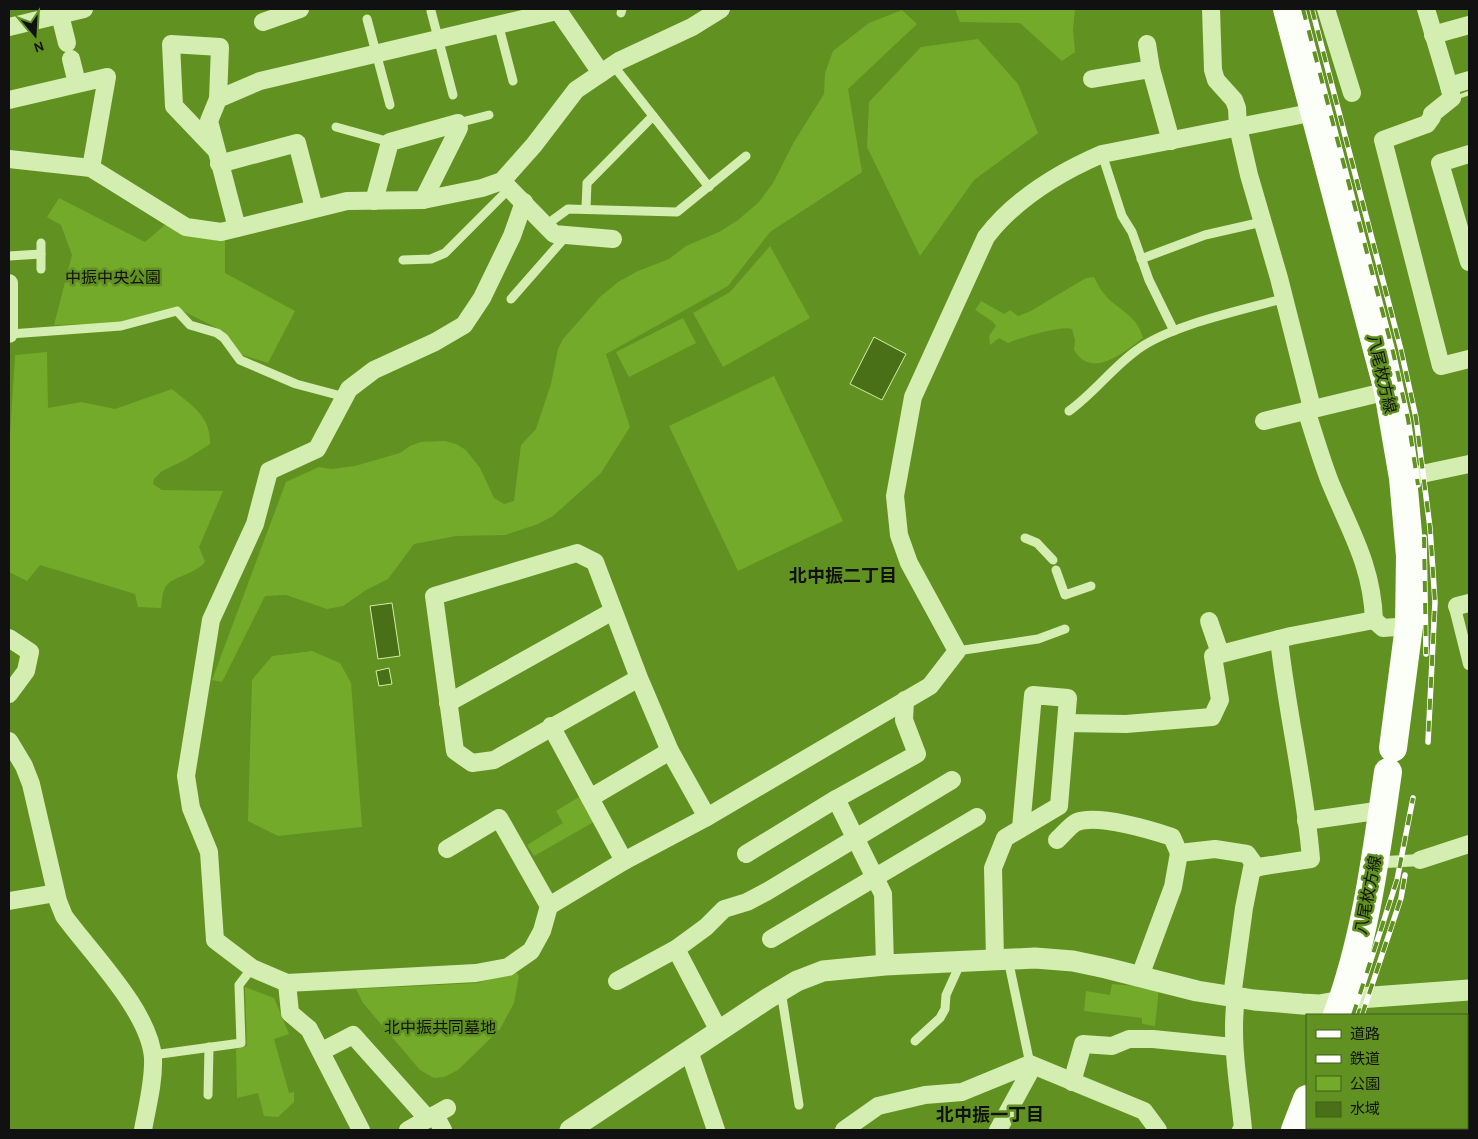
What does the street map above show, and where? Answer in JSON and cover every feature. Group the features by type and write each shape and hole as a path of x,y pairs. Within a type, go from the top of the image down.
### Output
{"main road":[{"name":"八尾枚方線","path":"1286,9 1388,391 1403,478 1410,556 1409,626 1376,859 1356,954 1340,1008"},
{"path":"1295,1130 1306,1102"}],"street":[{"path":"9,27 84,9"},
{"path":"263,22 300,9"},
{"path":"9,158 91,168 186,227 221,232 347,201 422,200 506,185 576,90 607,69 692,27 721,9"},
{"path":"1211,9 1213,70 1219,84 1234,100 1238,127 1262,222 1284,298 1309,409 1330,480 1358,542 1373,593 1374,620 1383,628 1409,626"},
{"path":"1326,9 1352,93"},
{"path":"1426,9 1452,98 1432,114 1427,124 1376,139 1441,366 1469,359"},
{"path":"218,99 260,82 499,26 557,10 607,69"},
{"path":"60,15 77,83"},
{"path":"1433,35 1469,25"},
{"path":"218,158 174,106 171,44 220,47 218,99 209,121 237,228"},
{"path":"1147,44 1151,69 1171,141"},
{"path":"1092,79 1151,69"},
{"path":"9,100 107,77 91,168"},
{"path":"1449,86 1469,80"},
{"path":"524,202 512,236 482,298 464,325 435,342 374,370 349,389 317,449 269,471 255,524 211,620 186,776 191,808 209,852 215,940 252,968 288,982 476,973 508,967 531,951 542,931 550,906 624,861 707,817 930,686 957,651 910,562 899,535 895,496 913,397 986,237 1001,218 1025,197 1075,165 1102,154 1315,112"},
{"path":"374,201 390,142 458,122 459,128 422,200"},
{"path":"218,158 297,143 314,208"},
{"path":"1469,154 1440,162 1469,262"},
{"path":"506,185 554,234 614,238"},
{"path":"9,283 10,334"},
{"path":"1264,421 1388,391"},
{"path":"1403,478 1469,464"},
{"path":"639,678 551,726 494,760 472,764 455,751 434,596 577,553 594,562 639,678 670,751 707,817"},
{"path":"1463,605 1455,608 1469,664"},
{"path":"448,703 613,611"},
{"path":"1066,723 1126,724 1212,718 1220,700 1213,656 1280,639 1374,620"},
{"path":"1208,621 1220,653"},
{"path":"9,638 30,652 26,671 9,694"},
{"path":"1240,1130 1244,1129 1233,1048 1235,993 1252,868 1311,859 1298,754 1285,694 1280,639"},
{"path":"1002,959 993,868 1005,838 1059,806 1068,698 1033,695 1021,828"},
{"path":"746,854 836,799 917,754 904,720 905,700"},
{"path":"551,726 624,861"},
{"path":"9,741 24,766 31,784 56,893 64,916 140,1018 153,1055 153,1069 143,1130"},
{"path":"590,798 670,751"},
{"path":"617,981 676,948 706,927 724,909 747,902 766,892 952,780"},
{"path":"836,799 883,894 885,965"},
{"path":"1306,821 1382,810"},
{"path":"771,939 977,816"},
{"path":"447,849 499,818 550,906"},
{"path":"1057,840 1076,823 1087,820 1141,827 1172,837 1178,853 1173,887 1140,976"},
{"path":"1376,859 1386,862 1420,860 1469,844"},
{"path":"1178,853 1215,849 1247,854 1257,868"},
{"path":"9,901 56,893"},
{"path":"676,948 718,1032"},
{"path":"570,1130 781,991 797,981 824,971 885,965 1002,959 1073,961 1140,976 1172,986 1340,1008 1469,990"},
{"path":"288,982 290,1013 309,1029 361,1130"},
{"path":"322,1051 352,1035 438,1118 408,1130"},
{"path":"1072,1082 1083,1044 1112,1046 1129,1039 1153,1039 1233,1048"},
{"path":"689,1051 714,1129"},
{"path":"998,1130 1032,1065"},
{"path":"844,1130 878,1106 924,1095 962,1092 1032,1065 1144,1111 1158,1130"}],"lane":[{"path":"431,10 453,94"},
{"path":"367,19 390,105"},
{"path":"499,26 513,81"},
{"path":"607,69 653,116 709,187"},
{"path":"458,122 489,115"},
{"path":"586,208 587,183 653,116"},
{"path":"336,127 390,142"},
{"path":"1102,154 1122,216 1132,232 1141,259 1174,331"},
{"path":"546,225 568,209 677,212 746,156"},
{"path":"403,260 431,259 445,253 506,185"},
{"path":"1141,259 1205,235 1262,222"},
{"path":"511,299 568,235"},
{"path":"41,243 42,269"},
{"path":"9,256 41,254"},
{"path":"1069,412 1138,349 1174,331 1284,298"},
{"path":"10,334 121,326 178,311 190,324 217,333 224,338 240,360 296,384 345,397"},
{"path":"1025,538 1037,543 1053,560"},
{"path":"1056,570 1065,595 1091,586"},
{"path":"957,651 1038,639 1065,628"},
{"path":"1002,959 1032,1065"},
{"path":"915,1041 940,1018 945,1009 946,995 961,962"},
{"path":"153,1055 241,1043 240,984 252,968"},
{"path":"781,991 799,1105"},
{"path":"208,1096 209,1047"}],"green space":[{"path":"955,9 1075,9 1073,30 1075,52 1062,61 1020,23 960,22"},
{"path":"902,10 917,24 848,89 862,172 770,232 728,286 606,354 630,427 601,473 553,516 538,524 505,535 456,536 414,544 388,579 366,590 343,606 327,609 286,595 265,596 222,682 212,680 286,482 319,467 331,469 355,466 400,453 410,446 421,442 445,441 456,444 466,450 480,468 494,498 504,504 514,501 521,445 536,429 551,384 558,349 563,339 600,297 618,282 638,271 669,259 686,246 719,232 738,220 759,202 773,183 794,142 824,94 825,73 833,51 869,23"},
{"path":"978,39 1018,84 1038,133 974,180 920,256 867,147 869,102 921,47"},
{"name":"中振中央公園","path":"59,198 145,242 166,224 225,239 225,273 295,311 268,363 237,353 231,339 219,329 177,308 118,323 54,325 72,255 61,225 47,217"},
{"path":"770,246 810,318 723,367 693,313 730,292"},
{"path":"1094,277 1107,297 1135,322 1143,338 1118,356 1099,363 1090,363 1081,359 1074,350 1075,340 1072,329 1067,328 1040,333 1008,343 999,338 990,345 989,336 996,326 992,321 975,310 981,301 1004,314 1010,310 1018,316 1029,312 1086,278"},
{"path":"683,318 696,343 629,377 616,352"},
{"path":"47,352 48,408 81,402 115,409 172,389 193,406 204,419 210,444 185,460 162,471 154,479 153,484 162,490 223,491 199,547 205,562 195,570 168,584 163,592 161,608 138,607 135,594 40,565 27,581 9,572 9,452 15,355"},
{"path":"774,376 843,521 738,571 669,426"},
{"path":"312,651 340,663 351,683 362,827 278,836 248,821 252,680 272,656"},
{"path":"584,794 599,819 534,856 527,845 563,823 556,811"},
{"name":"北中振共同墓地","path":"515,971 519,976 514,1003 500,1029 458,1070 444,1077 434,1078 420,1070 363,1003 356,989 478,983"},
{"path":"1112,984 1159,988 1155,1026 1142,1024 1142,1018 1084,1011 1086,991 1110,995"},
{"path":"245,987 274,998 289,1034 274,1039 289,1093 294,1092 294,1102 278,1117 264,1116 258,1093 237,1098 236,1049 247,1046"}],"water":[{"path":"874,337 906,354 882,400 850,384"},
{"path":"392,603 400,656 378,659 370,606"},
{"path":"389,668 392,684 379,686 376,671"}],"waterway":[{"path":"1458,97 1469,93"}],"railway":[{"path":"1303,9 1393,352 1408,419 1418,485"},
{"path":"1312,9 1401,350 1416,418 1430,528 1435,602 1428,742"},
{"path":"1424,537 1426,654"},
{"path":"1353,1014 1397,880 1413,798"},
{"path":"1362,1014 1401,898 1405,875"}],"district":[{"name":"北中振二丁目","path":"843,576"},
{"name":"北中振一丁目","path":"990,1115"}]}
